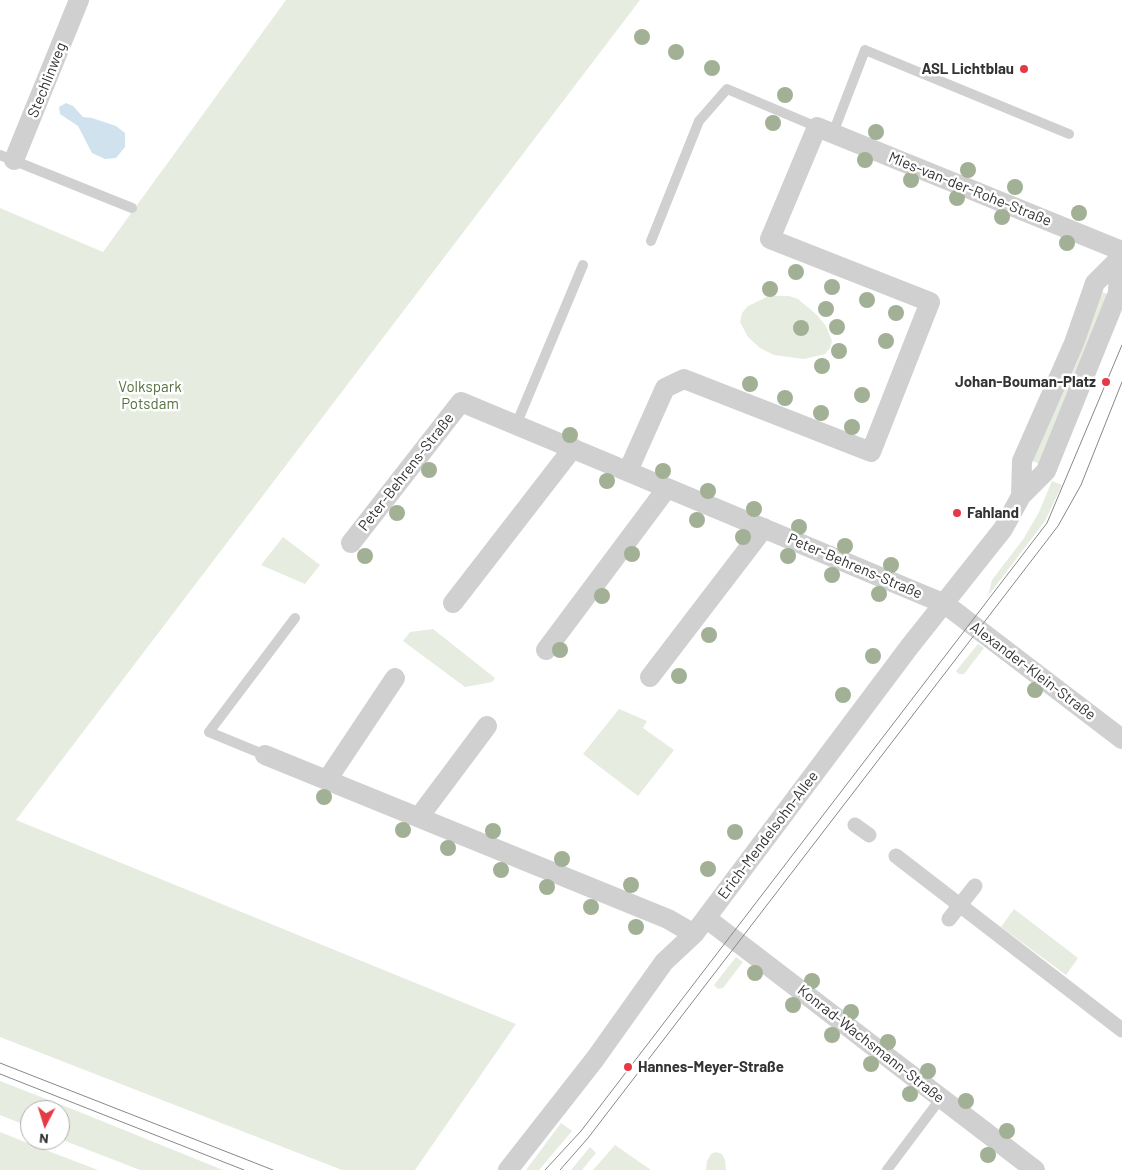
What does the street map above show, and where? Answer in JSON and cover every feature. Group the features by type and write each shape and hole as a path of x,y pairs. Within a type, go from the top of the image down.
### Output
{"street":[{"name":"Stechlinweg","path":"7,157 76,1"},
{"name":"Mies-van-der-Rohe-Straße","path":"825,130 1121,256"},
{"path":"628,471 665,388 684,379 870,452 930,302 770,239 825,130"},
{"name":"Erich-Mendelsohn-Allee","path":"508,1170 595,1059 664,962 694,934 910,646 1003,529 1021,496 1046,471 1118,293 1121,256"},
{"name":"Peter-Behrens-Straße","path":"351,543 461,402 945,604"},
{"path":"453,603 573,448"},
{"path":"546,650 667,488"},
{"path":"650,677 764,528"},
{"name":"Alexander-Klein-Straße","path":"945,604 1122,739"},
{"path":"327,780 395,678"},
{"path":"419,817 487,726"},
{"path":"265,755 668,919 694,934"},
{"path":"856,825 869,835"},
{"path":"896,856 1122,1030"},
{"path":"949,919 976,886"},
{"name":"Konrad-Wachsmann-Straße","path":"706,918 1035,1170"}],"lane":[{"path":"651,241 699,121 727,89 825,130 865,50 1069,134"},
{"path":"7,157 132,208"},
{"path":"516,425 584,264"},
{"path":"265,755 210,732 295,618"},
{"path":"887,1170 941,1098"}],"green space":[{"name":"Volkspark Potsdam","path":"286,0 640,0 16,820 516,1024 415,1170 342,1170 0,1037 0,208 103,252"},
{"path":"1100,291 1109,295 1040,464 1030,460"},
{"path":"769,296 789,296 798,299 817,315 826,326 832,341 830,348 825,354 804,359 774,355 760,348 748,337 740,322 742,313 748,306"},
{"path":"1052,481 1062,485 1045,521 988,596 992,580 1024,538 1039,512"},
{"path":"283,537 320,565 305,584 261,565"},
{"path":"433,629 495,678 492,682 465,687 403,641 410,632"},
{"path":"978,644 984,648 964,674 959,674 956,671"},
{"path":"619,709 647,721 643,728 674,750 638,796 583,754"},
{"path":"1014,909 1078,958 1066,975 1001,927"},
{"path":"736,957 743,962 723,988 718,989 714,985"},
{"path":"0,1081 49,1100 20,1100 20,1123 0,1115"},
{"path":"70,1108 223,1170 140,1170 70,1143"},
{"path":"561,1123 572,1131 539,1170 526,1170"},
{"path":"0,1132 20,1140 20,1150 46,1150 98,1170 0,1170"},
{"path":"615,1145 651,1170 593,1170"},
{"path":"590,1147 596,1153 582,1170 571,1170"},
{"path":"716,1152 722,1154 726,1170 706,1170 707,1161 711,1154"}],"water":[{"path":"66,103 73,106 83,117 116,126 125,133 125,147 116,158 105,159 92,153 78,126 60,114 59,107"}],"tram line":[{"path":"545,1170 581,1131 1047,523 1122,345"},
{"path":"560,1170 588,1138 1058,526 1081,485 1122,382"},
{"path":"0,1063 273,1170"},
{"path":"0,1074 244,1170"}],"place":[{"name":"ASL Lichtblau","path":"1024,69"},
{"name":"Johan-Bouman-Platz","path":"1106,382"},
{"name":"Fahland","path":"957,513"},
{"name":"Hannes-Meyer-Straße","path":"628,1067"}]}
